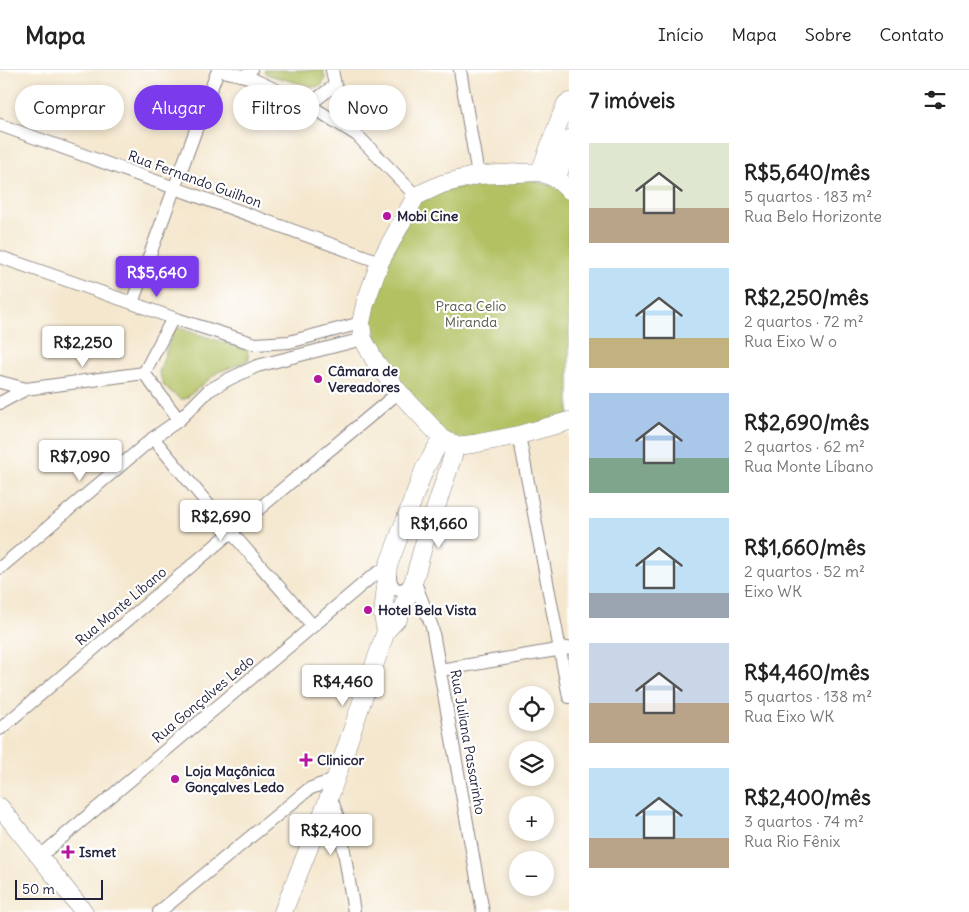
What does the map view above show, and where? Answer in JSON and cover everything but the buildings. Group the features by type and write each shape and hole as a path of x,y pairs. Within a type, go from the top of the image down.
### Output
{"street":[{"path":"132,303 218,70 250,73 272,85"},
{"path":"332,70 335,85"},
{"path":"460,70 478,175"},
{"path":"319,97 329,90"},
{"path":"540,172 561,116 569,102"},
{"path":"319,111 356,135 416,196"},
{"name":"Rua Fernando Guilhon","path":"0,125 380,262"},
{"path":"354,130 356,135"},
{"path":"569,139 563,184 540,172 478,175 442,184 416,196 380,262 365,304 362,331 375,361 399,392 449,442 473,444 519,435 569,421"},
{"path":"0,257 173,318 255,344 289,342 362,331"},
{"path":"144,373 173,318"},
{"path":"0,568 153,438 179,420 208,391 257,366 362,331"},
{"path":"255,344 258,354 257,366"},
{"path":"0,403 26,390 144,373"},
{"path":"144,373 179,420"},
{"path":"0,382 26,390"},
{"name":"Rua Monte Líbano","path":"0,729 399,392"},
{"path":"519,435 565,648 569,697"},
{"path":"153,438 231,532 313,626"},
{"path":"386,630 382,616 388,566 424,470 449,442"},
{"path":"282,912 333,787 386,630 398,618 414,580 449,442"},
{"path":"388,566 391,584 395,589 406,588 414,580"},
{"name":"Rua Gonçalves Ledo","path":"39,857 370,578 388,566"},
{"name":"Rua Juliana Passarinho","path":"414,580 432,627 483,912"},
{"path":"440,670 565,648"},
{"path":"160,912 309,789 333,787"},
{"path":"333,787 354,912"},
{"path":"0,808 84,912"}],"green space":[{"path":"264,70 323,70 325,79 319,86 305,85 266,74"},
{"name":"Praca Celio Miranda","path":"525,179 561,188 569,197 569,419 450,443 365,339 367,305 417,200 440,191 476,184"},
{"path":"176,328 247,350 249,359 218,372 185,399 180,399 164,386 159,372 174,329"}],"place":[{"name":"Mobi Cine","path":"387,216"},
{"name":"Câmara de Vereadores","path":"318,379"},
{"name":"Hotel Bela Vista","path":"368,610"},
{"name":"Clinicor","path":"306,760"},
{"name":"Loja Maçônica Gonçalves Ledo","path":"175,779"},
{"name":"Ismet","path":"68,852"}]}
